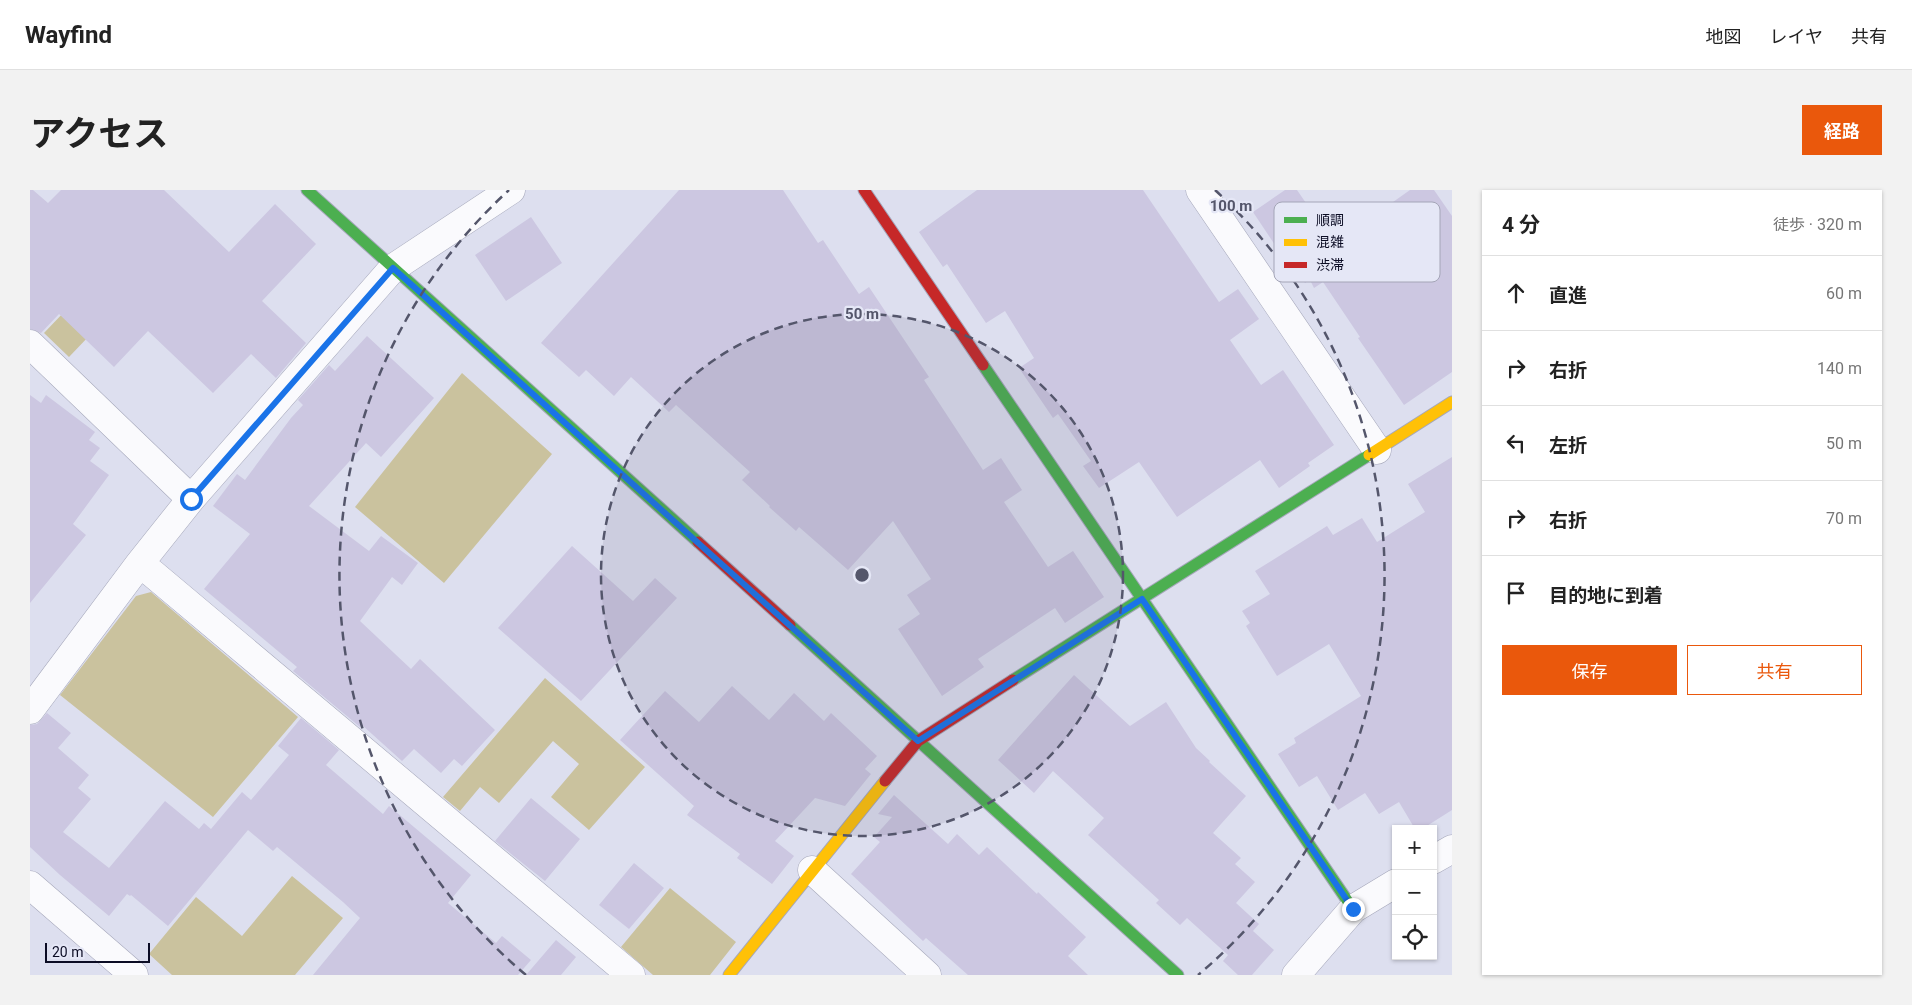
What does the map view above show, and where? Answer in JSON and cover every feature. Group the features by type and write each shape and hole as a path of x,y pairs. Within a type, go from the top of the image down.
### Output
{"street":[{"path":"307,190 1178,975"},
{"path":"30,710 140,563 191,499 393,268 512,190"},
{"path":"864,190 1353,909"},
{"path":"1200,190 1377,450"},
{"path":"30,344 191,499"},
{"path":"729,975 918,741 1452,402"},
{"path":"140,563 631,975"},
{"path":"1437,858 1452,849"},
{"path":"812,870 927,975"},
{"path":"30,885 134,975"},
{"path":"1296,975 1353,909 1392,885"}],"shaded area":[{"path":"131,242 156,266 69,357 44,333"},
{"path":"462,373 552,454 444,583 355,507"},
{"path":"151,592 298,717 213,817 60,695 136,596"},
{"path":"545,678 645,767 589,830 551,797 579,764 553,741 499,803 480,787 460,811 443,797"},
{"path":"292,876 343,918 295,975 172,975 149,954 196,897 242,936"},
{"path":"670,888 736,942 710,975 653,975 621,947"}],"building":[{"path":"30,190 33,190 48,203 61,190 164,190 229,252 275,204 316,244 262,301 306,343 276,378 251,354 213,393 148,331 114,367 59,314 41,333 30,329"},
{"path":"679,190 783,190 818,243 823,240 859,294 869,287 929,377 924,380 983,470 1001,458 1022,490 1004,502 1048,567 1073,551 1104,597 1065,623 1055,608 978,659 984,667 942,696 898,629 920,614 907,595 931,579 893,521 848,570 799,527 796,531 769,507 742,480 750,472 676,405 669,412 631,377 614,396 586,370 579,377 541,343"},
{"path":"977,190 1143,190 1219,302 1238,289 1259,319 1230,340 1261,385 1283,370 1334,445 1308,463 1310,466 1279,488 1260,460 1177,517 1139,462 1099,488 1083,466 1091,461 1058,414 1053,418 1019,368 1034,358 1005,311 986,323 947,264 943,267 919,232"},
{"path":"1285,190 1297,190 1305,202 1274,202 1274,243 1253,212"},
{"path":"1410,190 1434,190 1452,216 1452,372 1404,405 1358,338 1360,337 1323,282 1440,282 1440,202 1393,202"},
{"path":"531,217 562,263 506,301 475,255"},
{"path":"1311,282 1323,282 1314,288"},
{"path":"367,336 434,398 381,457 366,443 309,506 369,551 381,536 418,563 402,585 392,577 360,621 411,669 420,659 495,730 462,766 454,759 441,773 414,749 402,761 362,725 360,727 293,671 297,667 204,589 250,534 213,506 237,474 245,480 291,418 303,405 298,400 329,365 335,371"},
{"path":"30,395 41,403 46,395 95,432 89,440 100,448 90,461 109,475 73,524 86,535 30,603"},
{"path":"1452,457 1452,810 1428,825 1413,825 1399,802 1379,814 1365,793 1338,810 1317,776 1299,787 1278,754 1296,743 1294,738 1361,696 1329,644 1277,676 1246,626 1250,623 1242,611 1270,594 1255,571 1327,526 1333,535 1362,518 1377,542 1425,512 1408,484"},
{"path":"572,546 633,601 655,578 677,598 581,701 498,628"},
{"path":"1074,675 1130,726 1166,702 1196,748 1246,796 1213,833 1241,858 1235,864 1255,882 1236,903 1259,924 1253,931 1274,950 1252,975 1238,975 1223,961 1228,955 1187,918 1180,925 1156,903 1159,900 1088,835 1104,818 1053,771 1034,793 998,760"},
{"path":"732,686 769,720 794,693 824,721 831,713 877,756 865,769 871,774 845,806 815,798 775,841 794,856 772,884 737,858 740,854 687,815 694,806 620,740 665,691 699,722"},
{"path":"47,713 71,733 58,748 89,775 78,788 91,799 63,832 109,868 165,801 199,829 204,823 211,829 242,792 251,800 289,755 278,746 301,718 339,750 326,765 383,814 389,806 471,875 448,903 496,943 502,936 531,960 518,975 313,975 360,918 277,847 273,851 248,830 168,926 131,895 127,894 109,916 30,847 30,725 37,724"},
{"path":"894,795 948,844 957,834 979,855 987,847 1037,894 1038,892 1086,937 1068,956 1088,975 968,975 926,938 923,941 851,874 880,842 874,837 892,817 878,814"},
{"path":"531,798 580,839 545,881 495,841"},
{"path":"634,863 664,888 629,929 599,905"},
{"path":"556,940 576,957 561,975 526,975"}],"traffic: fast":[{"path":"307,190 698,542"},
{"path":"983,365 1353,909"},
{"path":"1013,680 1369,455"},
{"path":"790,625 1178,975"}],"traffic: slow":[{"path":"1369,455 1452,402"},
{"path":"729,975 885,781"}],"traffic: jam":[{"path":"864,190 983,365"},
{"path":"698,542 790,625"},
{"path":"885,781 918,741 1013,680"}],"route":[{"path":"191,499 393,268 918,741 1142,599 1353,909"}]}
